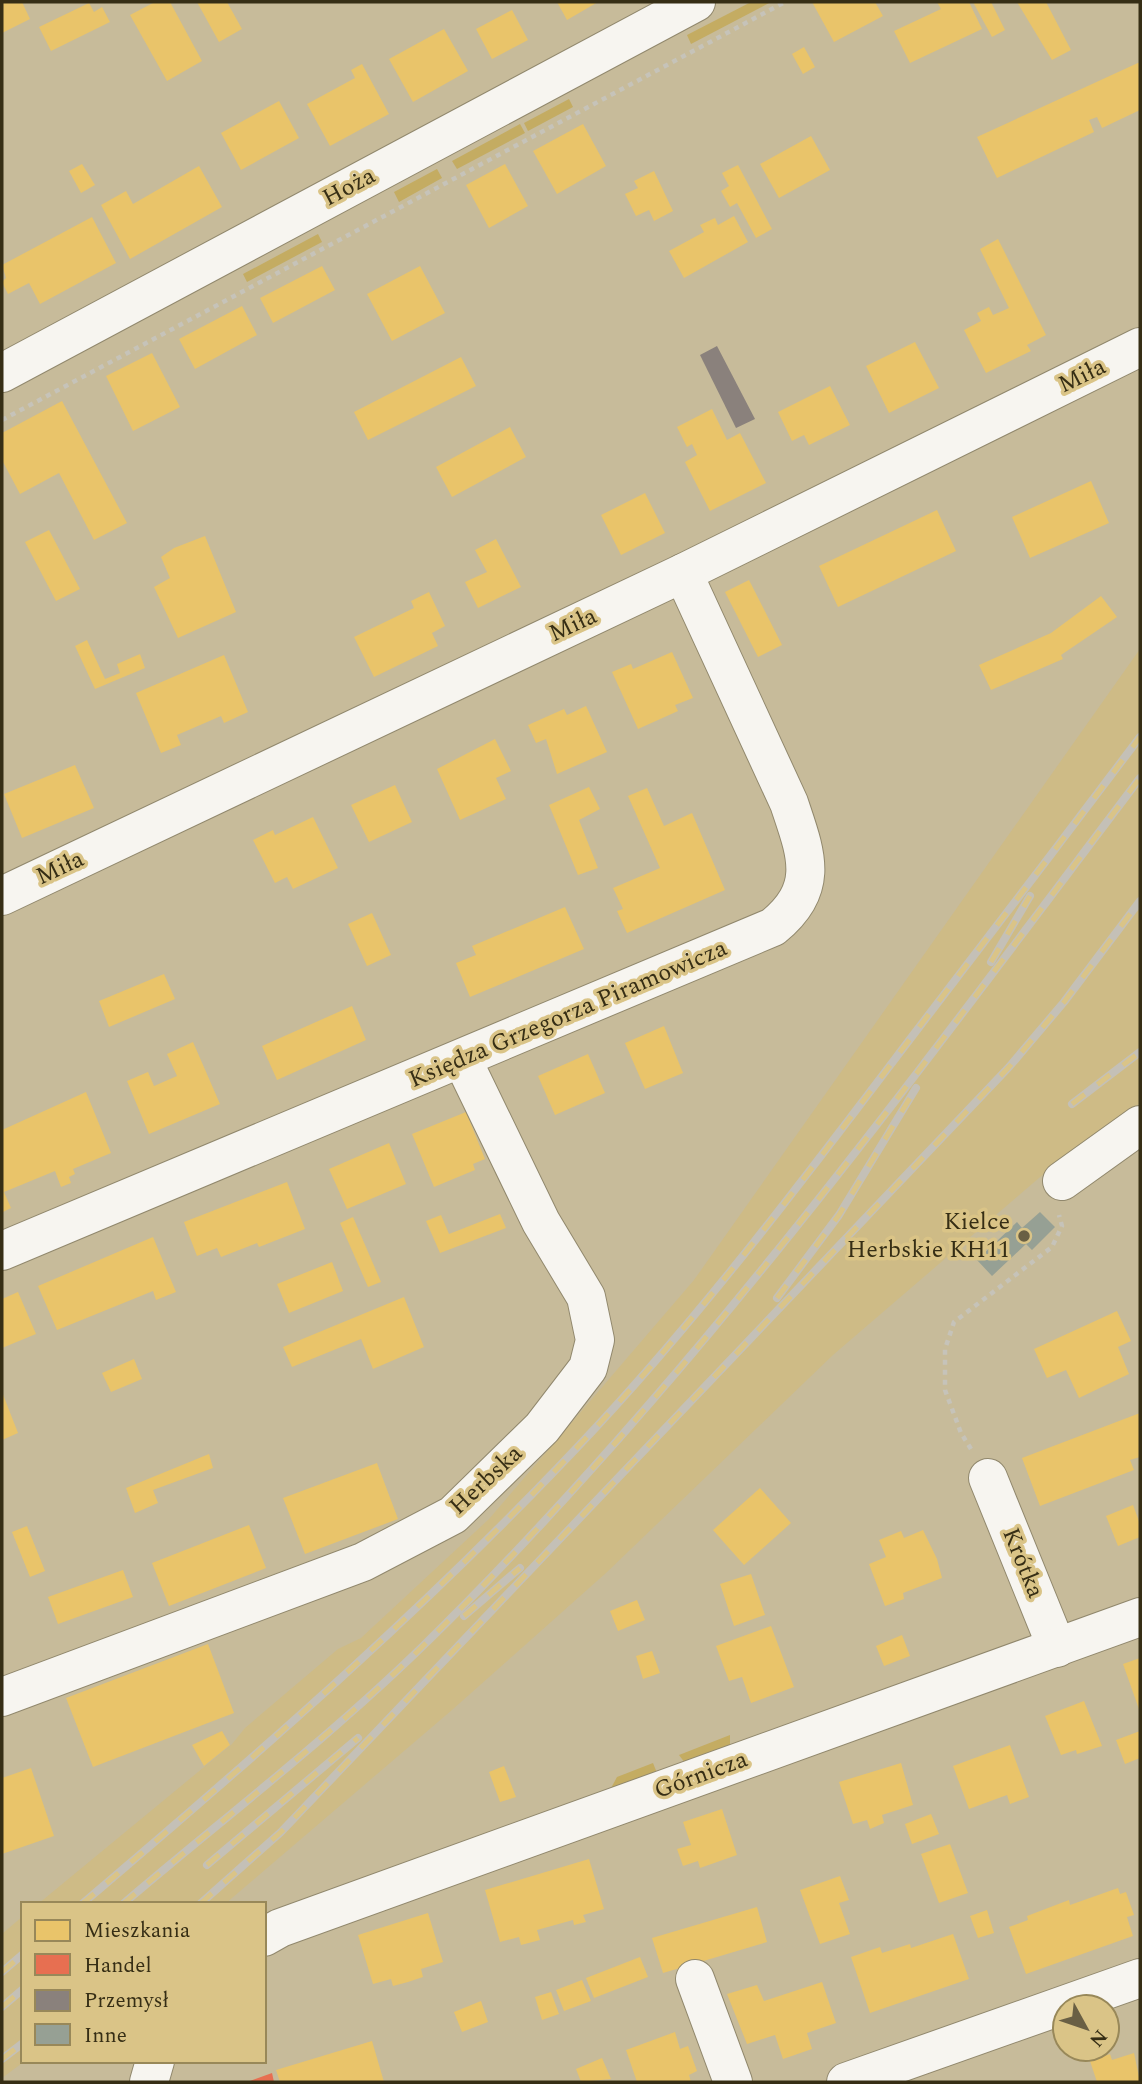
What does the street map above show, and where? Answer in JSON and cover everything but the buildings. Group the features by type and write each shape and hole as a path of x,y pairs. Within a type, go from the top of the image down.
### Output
{"street":[{"name":"Hoża","path":"2,373 696,2"},
{"name":"Miła","path":"2,896 683,573 1140,347"},
{"name":"Księdza Grzegorza Piramowicza","path":"2,1251 773,927 797,904 804,888 806,865 797,827 683,573"},
{"name":"Herbska","path":"2,1697 363,1562 453,1515 542,1428 588,1368 595,1340 586,1297 541,1222 462,1059"},
{"path":"1062,1181 1140,1125"},
{"name":"Krótka","path":"988,1478 1057,1648"},
{"name":"Górnicza","path":"266,1936 280,1928 1140,1617"},
{"path":"846,2082 1140,1978"},
{"path":"695,1979 733,2082"},
{"path":"149,2082 154,2063"}],"path":[{"path":"2,420 785,2"},
{"path":"988,1478 961,1433 945,1390 945,1349 954,1322 1052,1247 1062,1226 1055,1199 1062,1181"}],"shaded area":[{"path":"751,2 771,2 691,44 687,35"},
{"path":"569,99 573,107 528,131 524,123"},
{"path":"520,124 525,133 457,169 452,161"},
{"path":"437,169 442,178 399,202 394,192"},
{"path":"318,234 322,242 247,282 243,274"},
{"path":"1140,649 1140,1103 1046,1172 833,1355 606,1573 452,1710 227,1902 40,1902 232,1744 245,1728 338,1649 361,1638 489,1519 694,1280"},
{"path":"730,1735 730,1746 685,1763 679,1755"},
{"path":"653,1763 657,1773 610,1790 617,1777"},
{"path":"21,1918 22,2063 2,2078 2,1934"}],"railway":[{"path":"84,1902 283,1730 413,1611 600,1423 757,1239 1140,737"},
{"path":"125,1902 389,1678 523,1544 618,1440 709,1333 885,1114 1140,778"},
{"path":"991,962 1030,896"},
{"path":"202,1902 281,1832 1009,1067 1064,1002 1140,901"},
{"path":"1072,1104 1140,1052"},
{"path":"777,1298 839,1215 916,1088"},
{"path":"464,1616 520,1568"},
{"path":"207,1865 358,1738"},
{"path":"2,1972 21,1956"},
{"path":"2,2007 21,1991"},
{"path":"2,2059 21,2045"}],"place":[{"name":"Kielce Herbskie KH11","path":"1024,1236"}]}
